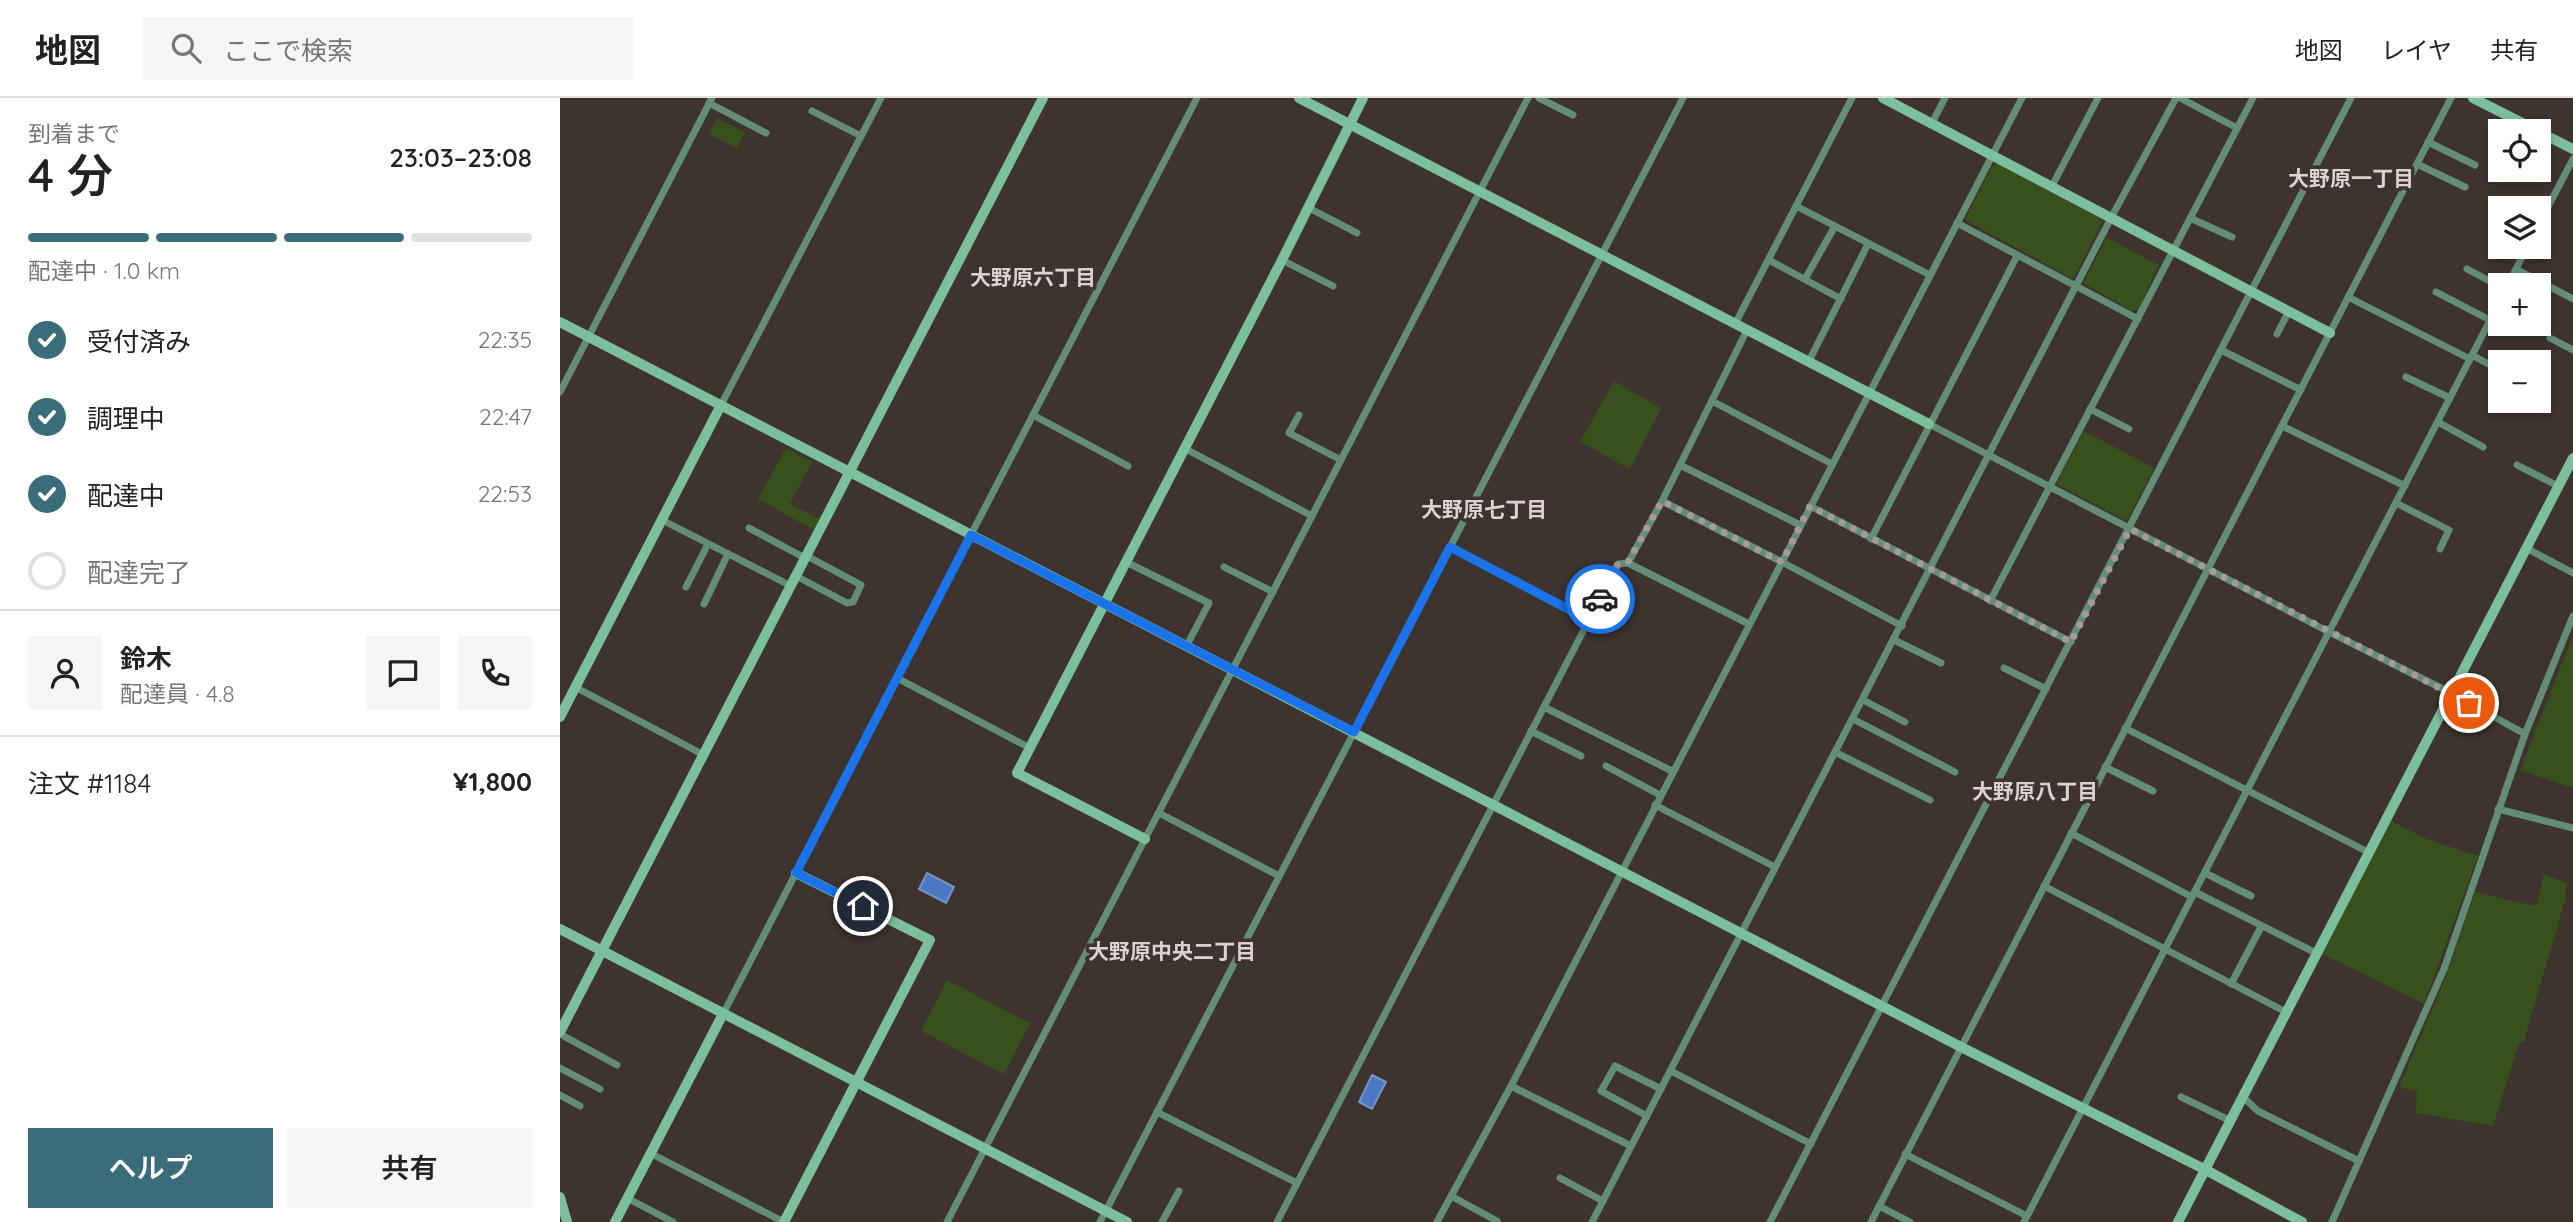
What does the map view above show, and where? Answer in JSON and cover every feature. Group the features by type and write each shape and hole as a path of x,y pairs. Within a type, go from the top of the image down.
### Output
{"street":[{"path":"560,717 881,98"},
{"path":"617,1065 560,1033 1043,98"},
{"path":"615,1222 1197,98"},
{"path":"1299,98 2451,693 2525,734"},
{"path":"1145,839 1017,773 1363,98"},
{"path":"947,1222 1528,98"},
{"path":"1539,98 1573,115"},
{"path":"1100,1222 1683,98"},
{"path":"1735,324 1852,98"},
{"path":"1883,98 2330,333"},
{"path":"1932,123 1945,98"},
{"path":"1437,1222 1511,1086 2022,98"},
{"path":"2052,186 2098,98"},
{"path":"1592,1222 2075,287 2178,98 2237,128"},
{"path":"1990,601 2253,98"},
{"path":"1770,1222 2351,98"},
{"path":"1871,1222 2451,98"},
{"path":"2473,98 2514,119"},
{"path":"560,391 710,100 766,133"},
{"path":"812,111 861,136"},
{"path":"2551,138 2573,149"},
{"path":"2428,142 2474,165"},
{"path":"2551,201 2573,159"},
{"path":"2417,164 2465,187"},
{"path":"1796,206 1930,275"},
{"path":"1308,208 1357,233"},
{"path":"2190,218 2232,237"},
{"path":"1957,223 2138,319"},
{"path":"1805,279 1835,226"},
{"path":"1810,362 1868,244"},
{"path":"1871,539 2017,256"},
{"path":"2514,273 2521,259"},
{"path":"1282,260 1333,286"},
{"path":"1769,260 1841,299"},
{"path":"2467,269 2488,280"},
{"path":"2516,269 2573,299"},
{"path":"2436,292 2488,319"},
{"path":"2348,297 2488,365"},
{"path":"2277,334 2290,311"},
{"path":"560,322 1961,1047 2206,1170 2302,1222"},
{"path":"1905,1154 2025,1219 2488,324"},
{"path":"1628,562 1662,501 1747,330"},
{"path":"2550,338 2573,350"},
{"path":"2221,350 2301,390"},
{"path":"2406,377 2450,398"},
{"path":"1712,401 1832,464"},
{"path":"2090,409 2129,429"},
{"path":"1033,415 1128,466"},
{"path":"1298,415 1289,433 1341,460"},
{"path":"2438,422 2483,447"},
{"path":"2282,426 2405,486"},
{"path":"1184,448 1312,516"},
{"path":"2178,1222 2573,458"},
{"path":"1680,464 1800,525"},
{"path":"2517,465 2558,486"},
{"path":"1662,501 1902,626"},
{"path":"2396,503 2449,530 2440,549"},
{"path":"1810,506 2071,642"},
{"path":"662,520 728,554 848,603 853,602 861,585 749,528"},
{"path":"686,587 708,544"},
{"path":"1450,547 1589,620"},
{"path":"2526,548 2573,573"},
{"path":"704,604 728,554"},
{"path":"1126,562 1209,603 1187,645"},
{"path":"1277,1222 1618,564 1628,562 1749,624"},
{"path":"1224,567 1272,592"},
{"path":"2332,1222 2444,969 2498,809 2525,742 2525,734 2573,616"},
{"path":"1894,640 1941,663"},
{"path":"2004,667 2046,689"},
{"path":"897,678 1030,748"},
{"path":"575,687 704,755"},
{"path":"1863,700 1905,722"},
{"path":"1544,707 1672,771"},
{"path":"1853,719 1955,772"},
{"path":"2125,728 2368,852"},
{"path":"1531,731 1581,756"},
{"path":"1835,752 1930,800"},
{"path":"1606,766 1660,795"},
{"path":"2105,767 2153,791"},
{"path":"1655,805 1775,867"},
{"path":"2498,809 2573,828"},
{"path":"1159,813 1279,876"},
{"path":"2071,833 2316,953"},
{"path":"650,1153 784,1222 857,1083 930,940 796,873"},
{"path":"2205,873 2251,896"},
{"path":"2044,886 2286,1012"},
{"path":"2231,984 2260,927"},
{"path":"560,929 1127,1222"},
{"path":"1647,1116 1601,1091 1615,1066 1661,1089"},
{"path":"560,1068 600,1089"},
{"path":"1671,1071 1811,1144"},
{"path":"1511,1086 1631,1146"},
{"path":"560,1095 580,1106"},
{"path":"2181,1097 2231,1121"},
{"path":"2243,1097 2258,1111 2359,1161"},
{"path":"1157,1112 1297,1183"},
{"path":"1560,1178 1603,1201"},
{"path":"1162,1222 1179,1191"},
{"path":"1451,1196 1497,1221"},
{"path":"560,1198 567,1222"},
{"path":"627,1198 673,1222"},
{"path":"1879,1206 1910,1222"}],"green space":[{"path":"717,118 745,132 737,148 709,134"},
{"path":"1997,163 2103,220 2073,279 1965,220 1992,166"},
{"path":"2107,238 2159,265 2138,310 2132,311 2083,283"},
{"path":"1614,381 1661,408 1630,469 1580,442"},
{"path":"2084,431 2154,468 2127,521 2056,484"},
{"path":"786,448 812,462 790,504 820,519 814,530 758,499"},
{"path":"2573,635 2573,788 2520,770"},
{"path":"2390,820 2424,838 2478,856 2424,1004 2322,954"},
{"path":"2544,874 2567,883 2565,900 2524,1041 2519,1043 2493,1126 2416,1113 2417,1092 2399,1087 2447,974 2475,892 2536,906"},
{"path":"947,980 1030,1023 1004,1074 921,1031"}],"water":[{"path":"927,873 954,887 946,903 919,889"},
{"path":"1372,1075 1386,1082 1372,1109 1359,1102"}],"way so far":[{"path":"1600,599 1618,564 1628,562 1662,501 1782,562 1810,506 2071,642 2130,529 2469,703"}],"district":[{"name":"大野原一丁目","path":"2351,178"},
{"name":"大野原六丁目","path":"1033,277"},
{"name":"大野原七丁目","path":"1484,509"},
{"name":"大野原八丁目","path":"2035,791"},
{"name":"大野原中央二丁目","path":"1172,951"}],"route":[{"path":"863,906 796,873 971,535 1354,732 1450,547 1589,620 1600,599"}]}
